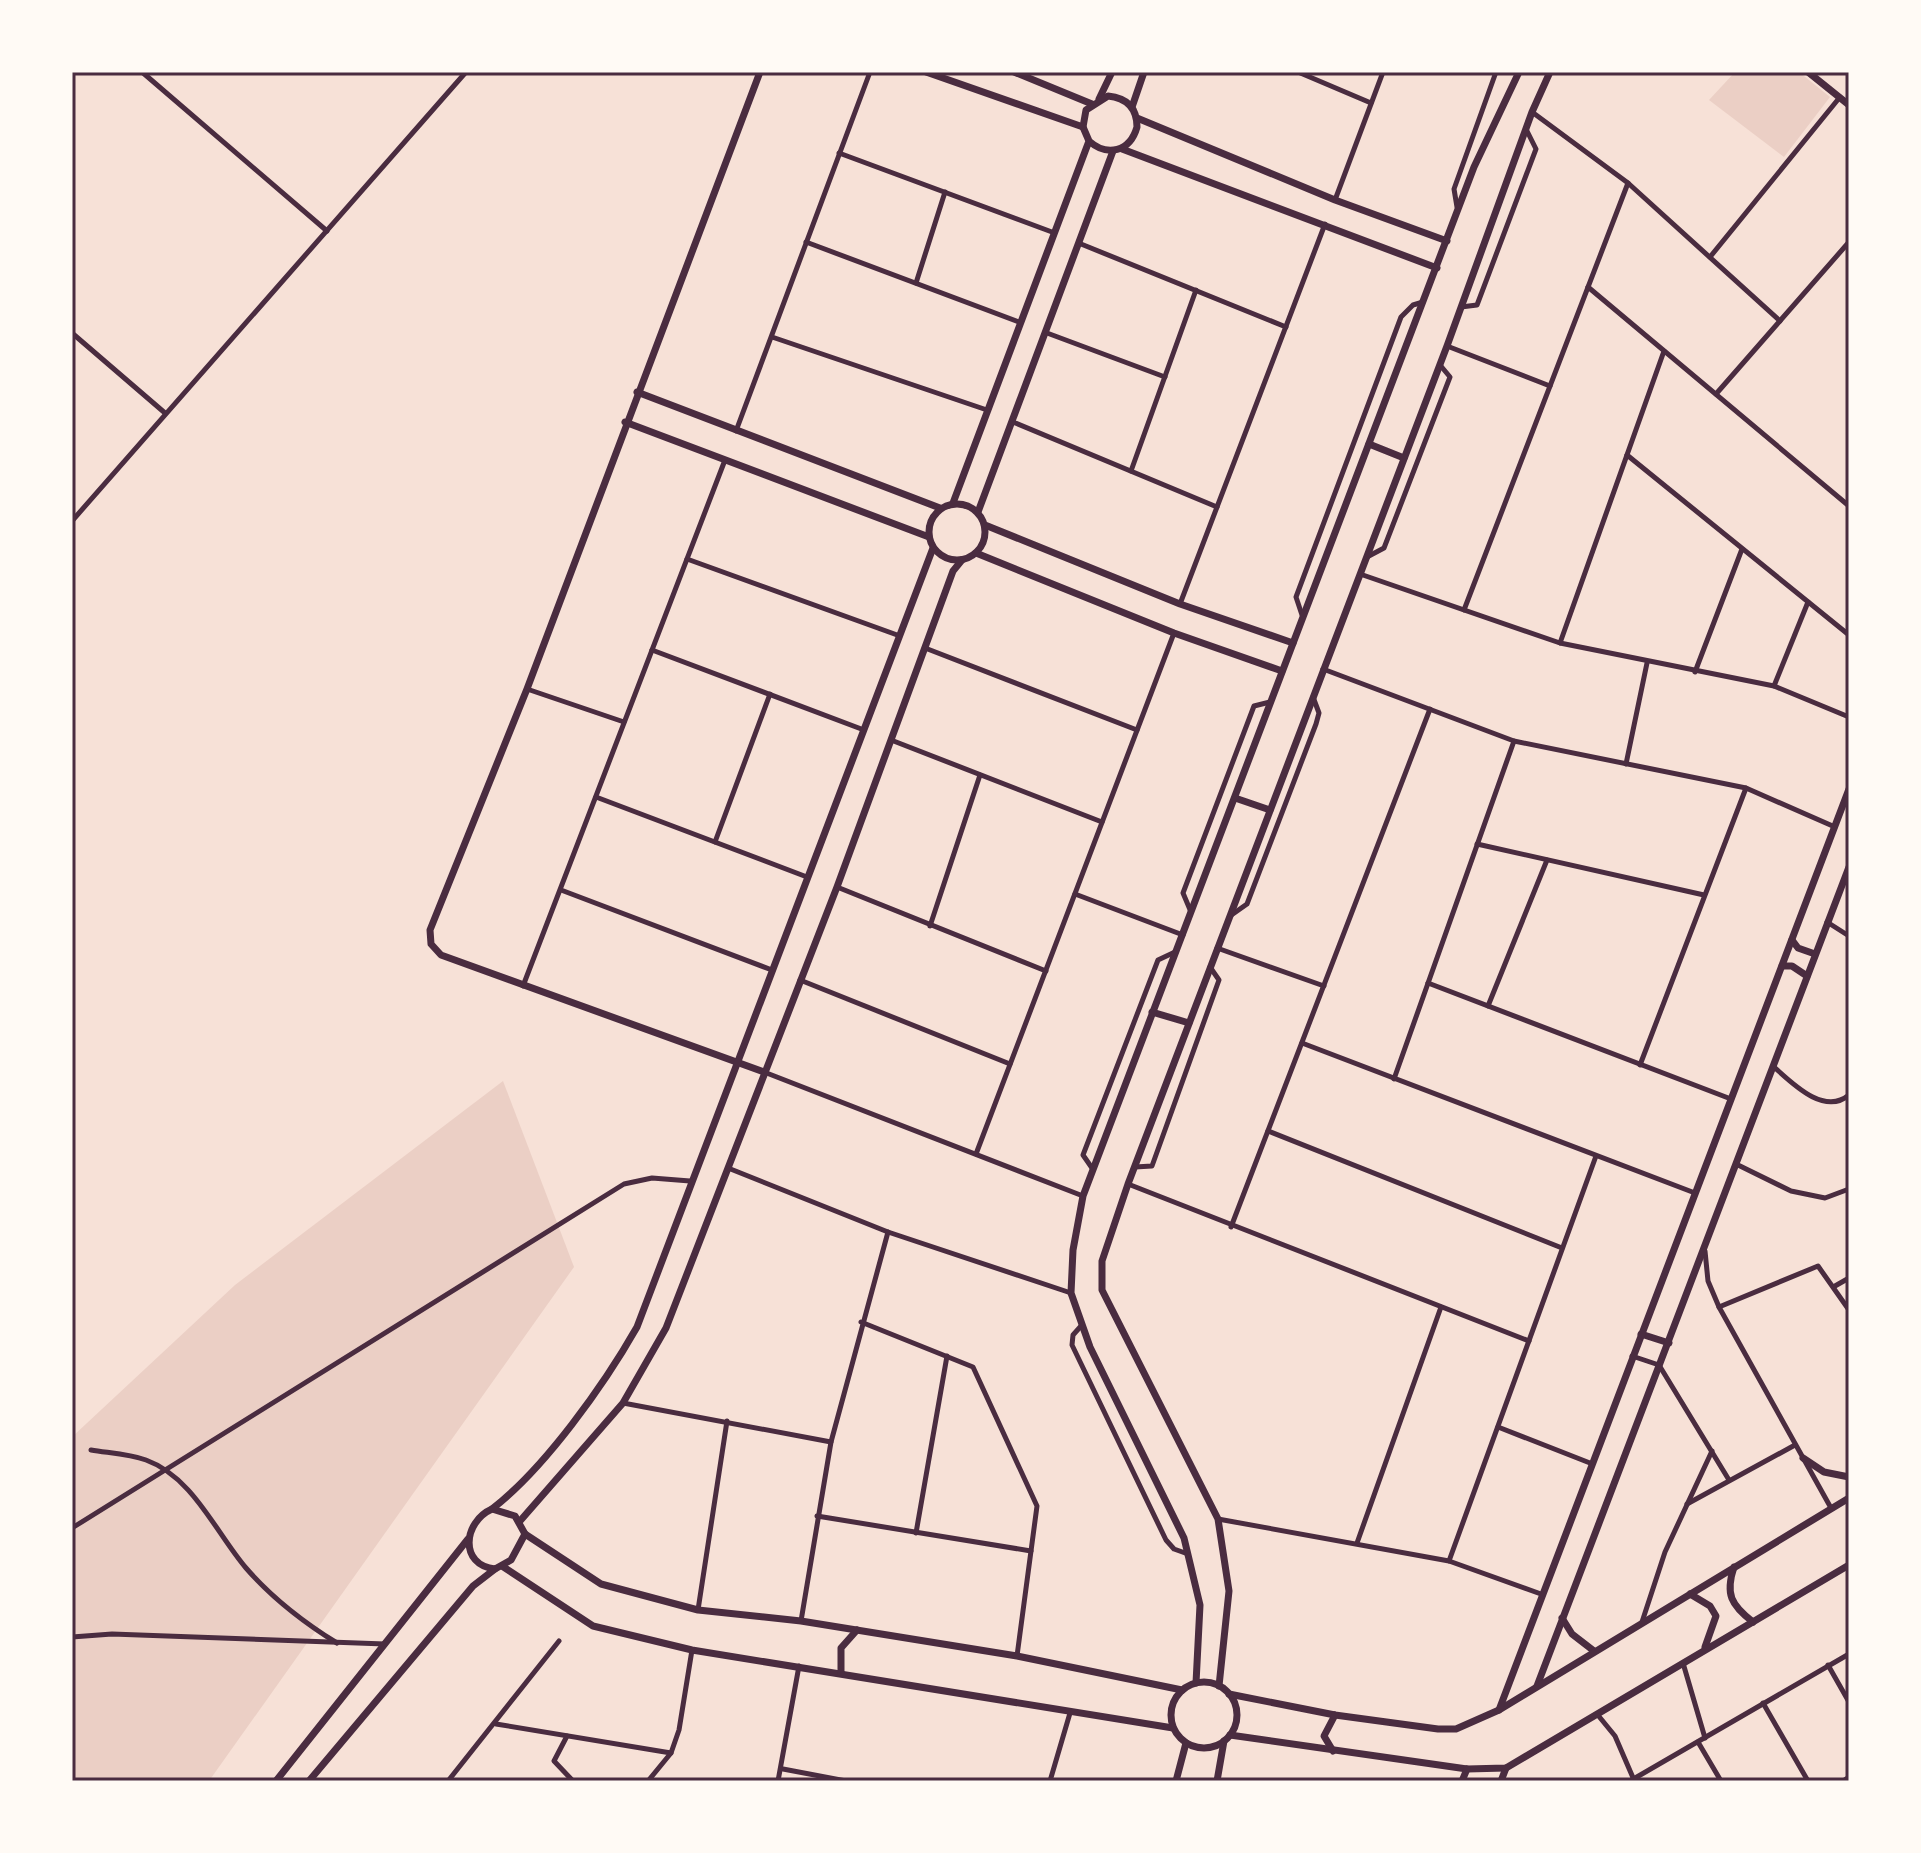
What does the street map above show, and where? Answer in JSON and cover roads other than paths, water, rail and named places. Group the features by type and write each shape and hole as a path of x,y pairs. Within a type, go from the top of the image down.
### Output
{"street":[{"path":"142,72 327,231"},
{"path":"72,521 466,72"},
{"path":"760,72 625,422 527,689 430,930 431,944 441,955 738,1061 1083,1196"},
{"path":"735,432 870,72"},
{"path":"926,72 1083,127"},
{"path":"978,512 1117,150 1135,136 1137,118 1132,107 1117,97 1096,101 1015,72"},
{"path":"1112,72 1096,101 1086,110 1083,127 1089,141 1104,150 1117,150 1325,224 1437,268"},
{"path":"1132,107 1144,72"},
{"path":"1298,72 1371,103"},
{"path":"1335,200 1383,72"},
{"path":"1458,210 1454,189 1496,72"},
{"path":"1196,1683 1200,1605 1184,1538 1081,1326 1071,1293 1073,1250 1083,1196 1458,210 1519,72"},
{"path":"1219,1686 1229,1591 1218,1519 1102,1290 1102,1261 1134,1167 1440,365 1532,112 1550,72"},
{"path":"1808,72 1849,105"},
{"path":"1710,257 1840,97"},
{"path":"1532,112 1628,183 1780,321"},
{"path":"1137,118 1335,200 1447,241"},
{"path":"1461,307 1477,305 1536,149 1526,129"},
{"path":"953,503 1052,232 1089,141"},
{"path":"839,153 1052,232"},
{"path":"1464,610 1628,183"},
{"path":"916,283 945,192"},
{"path":"1180,604 1325,224"},
{"path":"806,242 1019,322"},
{"path":"1716,394 1849,242"},
{"path":"1081,244 1286,327"},
{"path":"1588,287 1849,506"},
{"path":"1131,471 1196,290"},
{"path":"1303,616 1296,597 1401,317 1413,305 1424,301"},
{"path":"72,333 165,413"},
{"path":"1047,333 1165,377"},
{"path":"772,337 987,410"},
{"path":"1447,346 1550,386"},
{"path":"1560,643 1664,351"},
{"path":"1366,557 1384,548 1439,406 1450,377 1440,365"},
{"path":"637,392 940,508"},
{"path":"625,422 929,537"},
{"path":"1013,422 1217,507"},
{"path":"1369,444 1404,458"},
{"path":"1627,455 1849,635"},
{"path":"523,986 726,459"},
{"path":"520,1521 623,1403 666,1328 837,887 953,571 962,560 976,553 984,541 985,525 978,512 953,503 940,508 930,521 929,537 933,548 946,558 962,560"},
{"path":"985,525 1180,604 1293,643"},
{"path":"276,1781 468,1539 477,1518 517,1490 618,1360 637,1327 933,548"},
{"path":"1695,672 1742,549"},
{"path":"976,553 1174,633 1282,671"},
{"path":"687,559 900,636"},
{"path":"1360,574 1560,643 1647,663 1774,686 1849,717"},
{"path":"1774,686 1808,602"},
{"path":"976,1154 1174,633"},
{"path":"924,647 1137,730"},
{"path":"652,650 865,730"},
{"path":"1626,764 1647,663"},
{"path":"1323,669 1514,741 1746,788 1835,827"},
{"path":"527,689 624,722"},
{"path":"715,842 770,694"},
{"path":"1229,916 1247,904 1316,724 1319,713 1313,697"},
{"path":"1191,912 1183,893 1237,749 1254,706 1271,702"},
{"path":"1231,1227 1430,709"},
{"path":"889,740 1102,822"},
{"path":"1394,1079 1514,741"},
{"path":"930,926 980,774"},
{"path":"1640,1065 1746,788"},
{"path":"1499,1710 1590,1463 1849,789"},
{"path":"596,797 807,877"},
{"path":"1235,798 1270,810"},
{"path":"1477,844 1704,895"},
{"path":"1488,1006 1547,860"},
{"path":"1537,1686 1849,867"},
{"path":"837,887 1046,971"},
{"path":"561,890 773,970"},
{"path":"1075,894 1183,935"},
{"path":"1827,922 1849,936"},
{"path":"1792,940 1798,948 1815,954"},
{"path":"1217,948 1324,986"},
{"path":"1092,1168 1083,1155 1158,960 1176,952"},
{"path":"1134,1167 1152,1166 1219,980 1210,966"},
{"path":"1782,966 1792,966 1807,976"},
{"path":"800,980 1010,1064"},
{"path":"1428,983 1731,1099"},
{"path":"1152,1012 1189,1023"},
{"path":"1302,1043 1695,1193"},
{"path":"1774,1067 1806,1096 1830,1101 1849,1095"},
{"path":"1268,1131 1562,1248"},
{"path":"1449,1561 1596,1156"},
{"path":"1738,1165 1791,1191 1814,1196 1825,1198 1849,1189"},
{"path":"728,1168 888,1232 1071,1293"},
{"path":"72,1528 624,1184 652,1178 690,1181"},
{"path":"1128,1184 1529,1342"},
{"path":"801,1621 831,1442 861,1322 888,1232"},
{"path":"1705,1251 1708,1281 1719,1307 1831,1508"},
{"path":"1719,1307 1818,1266 1849,1310"},
{"path":"1835,1286 1849,1278"},
{"path":"1357,1543 1441,1307"},
{"path":"861,1322 973,1367 1037,1506 1017,1656"},
{"path":"1081,1326 1073,1335 1072,1345 1166,1540 1174,1549 1188,1554"},
{"path":"1641,1334 1669,1343"},
{"path":"916,1533 947,1356"},
{"path":"1632,1356 1659,1365 1729,1480"},
{"path":"623,1403 831,1442"},
{"path":"698,1610 727,1421"},
{"path":"1498,1427 1590,1463"},
{"path":"1686,1505 1795,1445"},
{"path":"91,1450 132,1456 164,1471 198,1501 247,1569 295,1616 337,1643"},
{"path":"1642,1622 1665,1552 1712,1451"},
{"path":"1803,1458 1824,1472 1849,1477"},
{"path":"1849,1498 1499,1710 1456,1729 1335,1715 1229,1694 1219,1686 1196,1683 1182,1690 1172,1708 1173,1728 1186,1743 1205,1748 1227,1738 1467,1769 1506,1768 1849,1565"},
{"path":"492,1509 509,1512 520,1521 525,1534 601,1584 698,1610 801,1621 1017,1656 1182,1690"},
{"path":"817,1516 1031,1551"},
{"path":"1218,1519 1449,1561 1541,1594"},
{"path":"309,1781 473,1586 511,1560 525,1534"},
{"path":"468,1539 473,1559 479,1565 498,1568 593,1626 692,1650 1173,1728"},
{"path":"1734,1567 1728,1586 1730,1601 1753,1622"},
{"path":"1690,1594 1710,1606 1716,1616 1714,1629 1704,1649"},
{"path":"1562,1618 1572,1634 1594,1651"},
{"path":"841,1672 840,1651 857,1630"},
{"path":"72,1637 112,1634 386,1644"},
{"path":"448,1781 559,1641"},
{"path":"648,1781 671,1753 679,1730 692,1650"},
{"path":"1597,1714 1615,1736 1632,1780 1849,1654"},
{"path":"1683,1662 1705,1738"},
{"path":"1828,1665 1849,1702"},
{"path":"778,1781 783,1769 799,1666"},
{"path":"1217,1781 1227,1738 1237,1714 1229,1694"},
{"path":"1763,1703 1808,1781"},
{"path":"1050,1781 1070,1713"},
{"path":"1333,1751 1324,1736 1335,1715"},
{"path":"496,1724 671,1753"},
{"path":"567,1736 554,1761 573,1781"},
{"path":"1698,1742 1721,1781"},
{"path":"1176,1781 1186,1743"},
{"path":"1501,1781 1506,1768"},
{"path":"783,1769 846,1781"},
{"path":"1462,1781 1467,1769"},
{"path":"1843,1781 1849,1777"}]}
